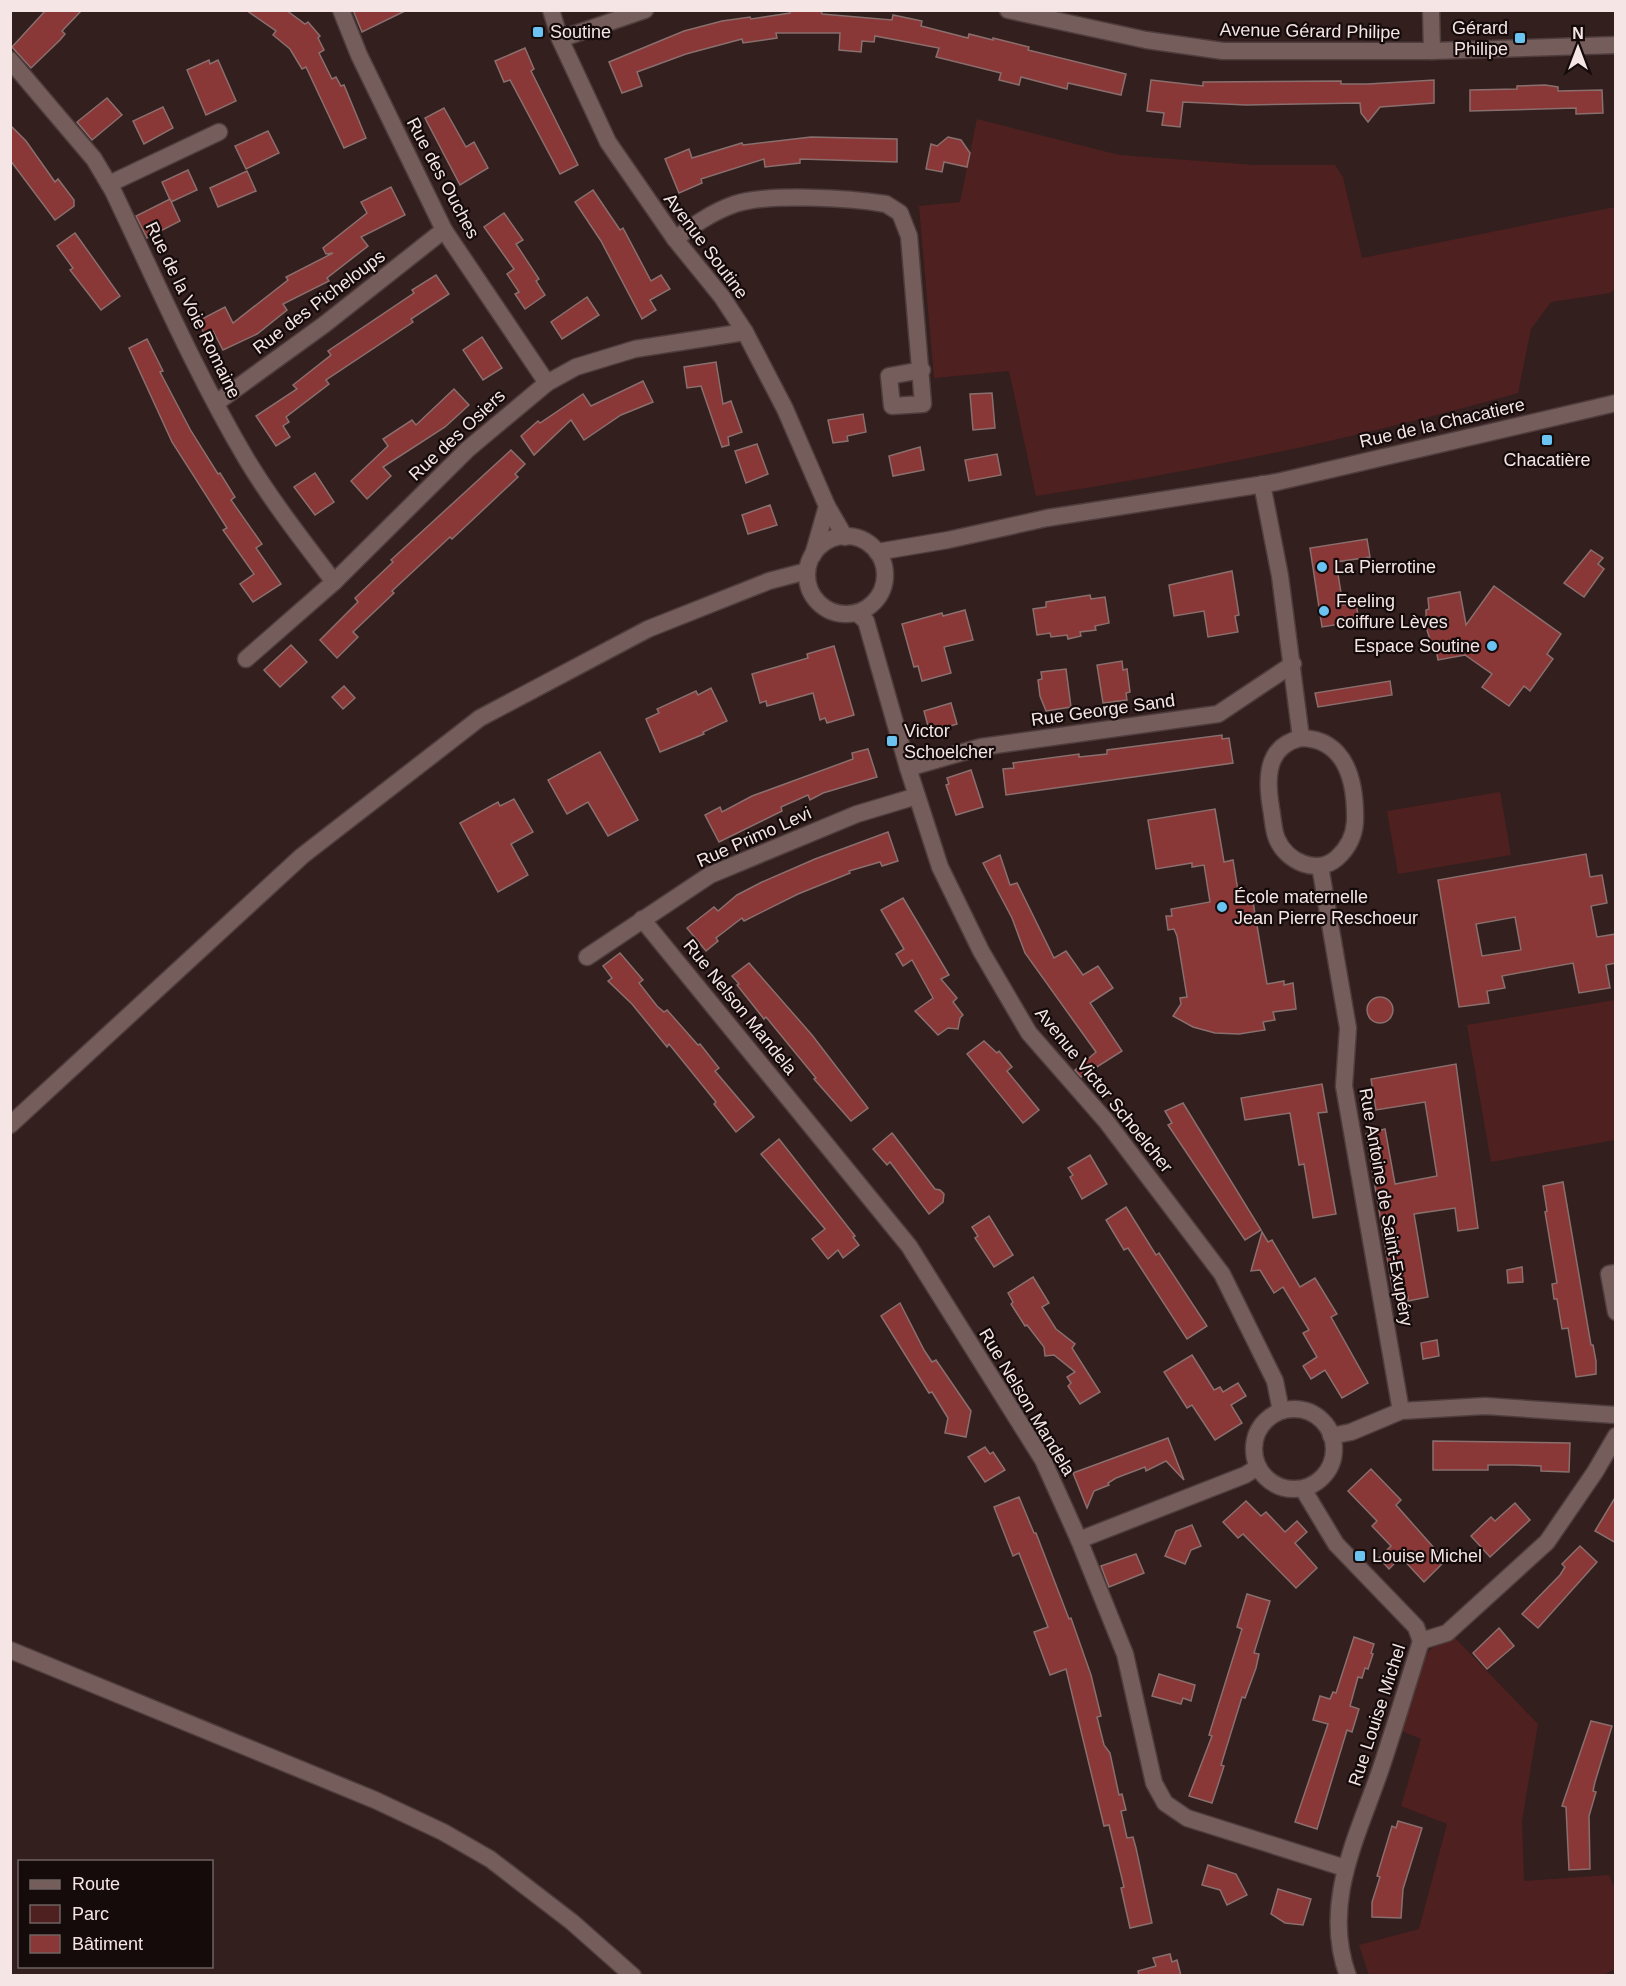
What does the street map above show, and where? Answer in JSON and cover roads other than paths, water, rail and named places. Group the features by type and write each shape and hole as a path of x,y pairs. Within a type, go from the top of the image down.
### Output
{"street":[{"name":"Rue des Ouches","path":"341,10 359,55 444,230 548,383"},
{"name":"Avenue Soutine","path":"551,10 560,39 608,142 675,239 722,297 745,332 784,410 827,506 845,537"},
{"path":"560,39 645,10"},
{"name":"Avenue Gérard Philipe","path":"1008,10 1146,40 1223,51 1432,51 1616,45"},
{"path":"1431,10 1432,51"},
{"name":"Rue de la Voie Romaine","path":"10,60 94,159 109,184 216,404 267,493 334,582"},
{"path":"109,184 219,132"},
{"path":"675,239 707,216 737,204 779,199 886,204 900,213 909,236 922,370"},
{"name":"Rue des Picheloups","path":"216,404 325,324 444,230"},
{"name":"Rue des Osiers","path":"246,658 334,582 468,449 548,383 576,367 635,349 745,332"},
{"name":"Rue de la Chacatiere","path":"877,552 948,540 1047,518 1269,483 1616,403"},
{"path":"1269,483 1301,738"},
{"path":"813,555 828,541 845,537 863,541 877,552 883,563 883,588 868,607 857,613 838,613 821,605 811,590 807,571 827,506"},
{"path":"10,1125 303,856 480,718 648,629 769,581 807,571"},
{"name":"Avenue Victor Schoelcher","path":"857,613 866,621 908,768 940,867 993,972 1029,1033 1106,1121 1222,1274 1275,1381 1281,1411"},
{"name":"Rue George Sand","path":"908,768 981,747 1218,714 1293,664"},
{"path":"1301,738 1322,740 1342,756 1354,808 1354,831 1351,841 1335,860 1320,866 1297,861 1287,855 1275,836 1267,784 1276,753 1291,740 1301,738"},
{"name":"Rue Primo Levi","path":"587,957 720,870 857,814 917,796"},
{"name":"Rue Antoine de Saint-Exupéry","path":"1320,866 1348,1028 1344,1086 1401,1411"},
{"name":"Rue Nelson Mandela","path":"642,919 909,1246 1043,1460 1079,1540 1125,1654 1154,1783 1165,1803 1187,1818 1345,1868"},
{"path":"1616,1273 1609,1274 1616,1312"},
{"path":"1331,1436 1351,1432 1401,1411 1485,1406 1616,1415"},
{"path":"1293,1409 1311,1414 1326,1425 1331,1436 1333,1456 1325,1474 1315,1483 1303,1489 1289,1490 1276,1486 1265,1478 1258,1467 1254,1454 1254,1441 1260,1428 1269,1418 1281,1411 1293,1409"},
{"name":"Rue Louise Michel","path":"1347,1976 1342,1962 1338,1906 1345,1868 1421,1641 1447,1633 1547,1542 1596,1472 1616,1436"},
{"path":"1079,1540 1258,1467"},
{"path":"1303,1489 1336,1544 1416,1627 1421,1641"},
{"path":"10,1650 375,1800 443,1832 490,1859 572,1922 633,1976"}],"place":[{"name":"Soutine","path":"538,32"},
{"name":"Gérard Philipe","path":"1520,38"},
{"name":"Chacatière","path":"1547,440"},
{"name":"La Pierrotine","path":"1322,567"},
{"name":"Feeling coiffure Lèves","path":"1324,611"},
{"name":"Espace Soutine","path":"1492,646"},
{"name":"Victor Schoelcher","path":"892,741"},
{"name":"École maternelle Jean Pierre Reschoeur","path":"1222,907"},
{"name":"Louise Michel","path":"1360,1556"}]}
